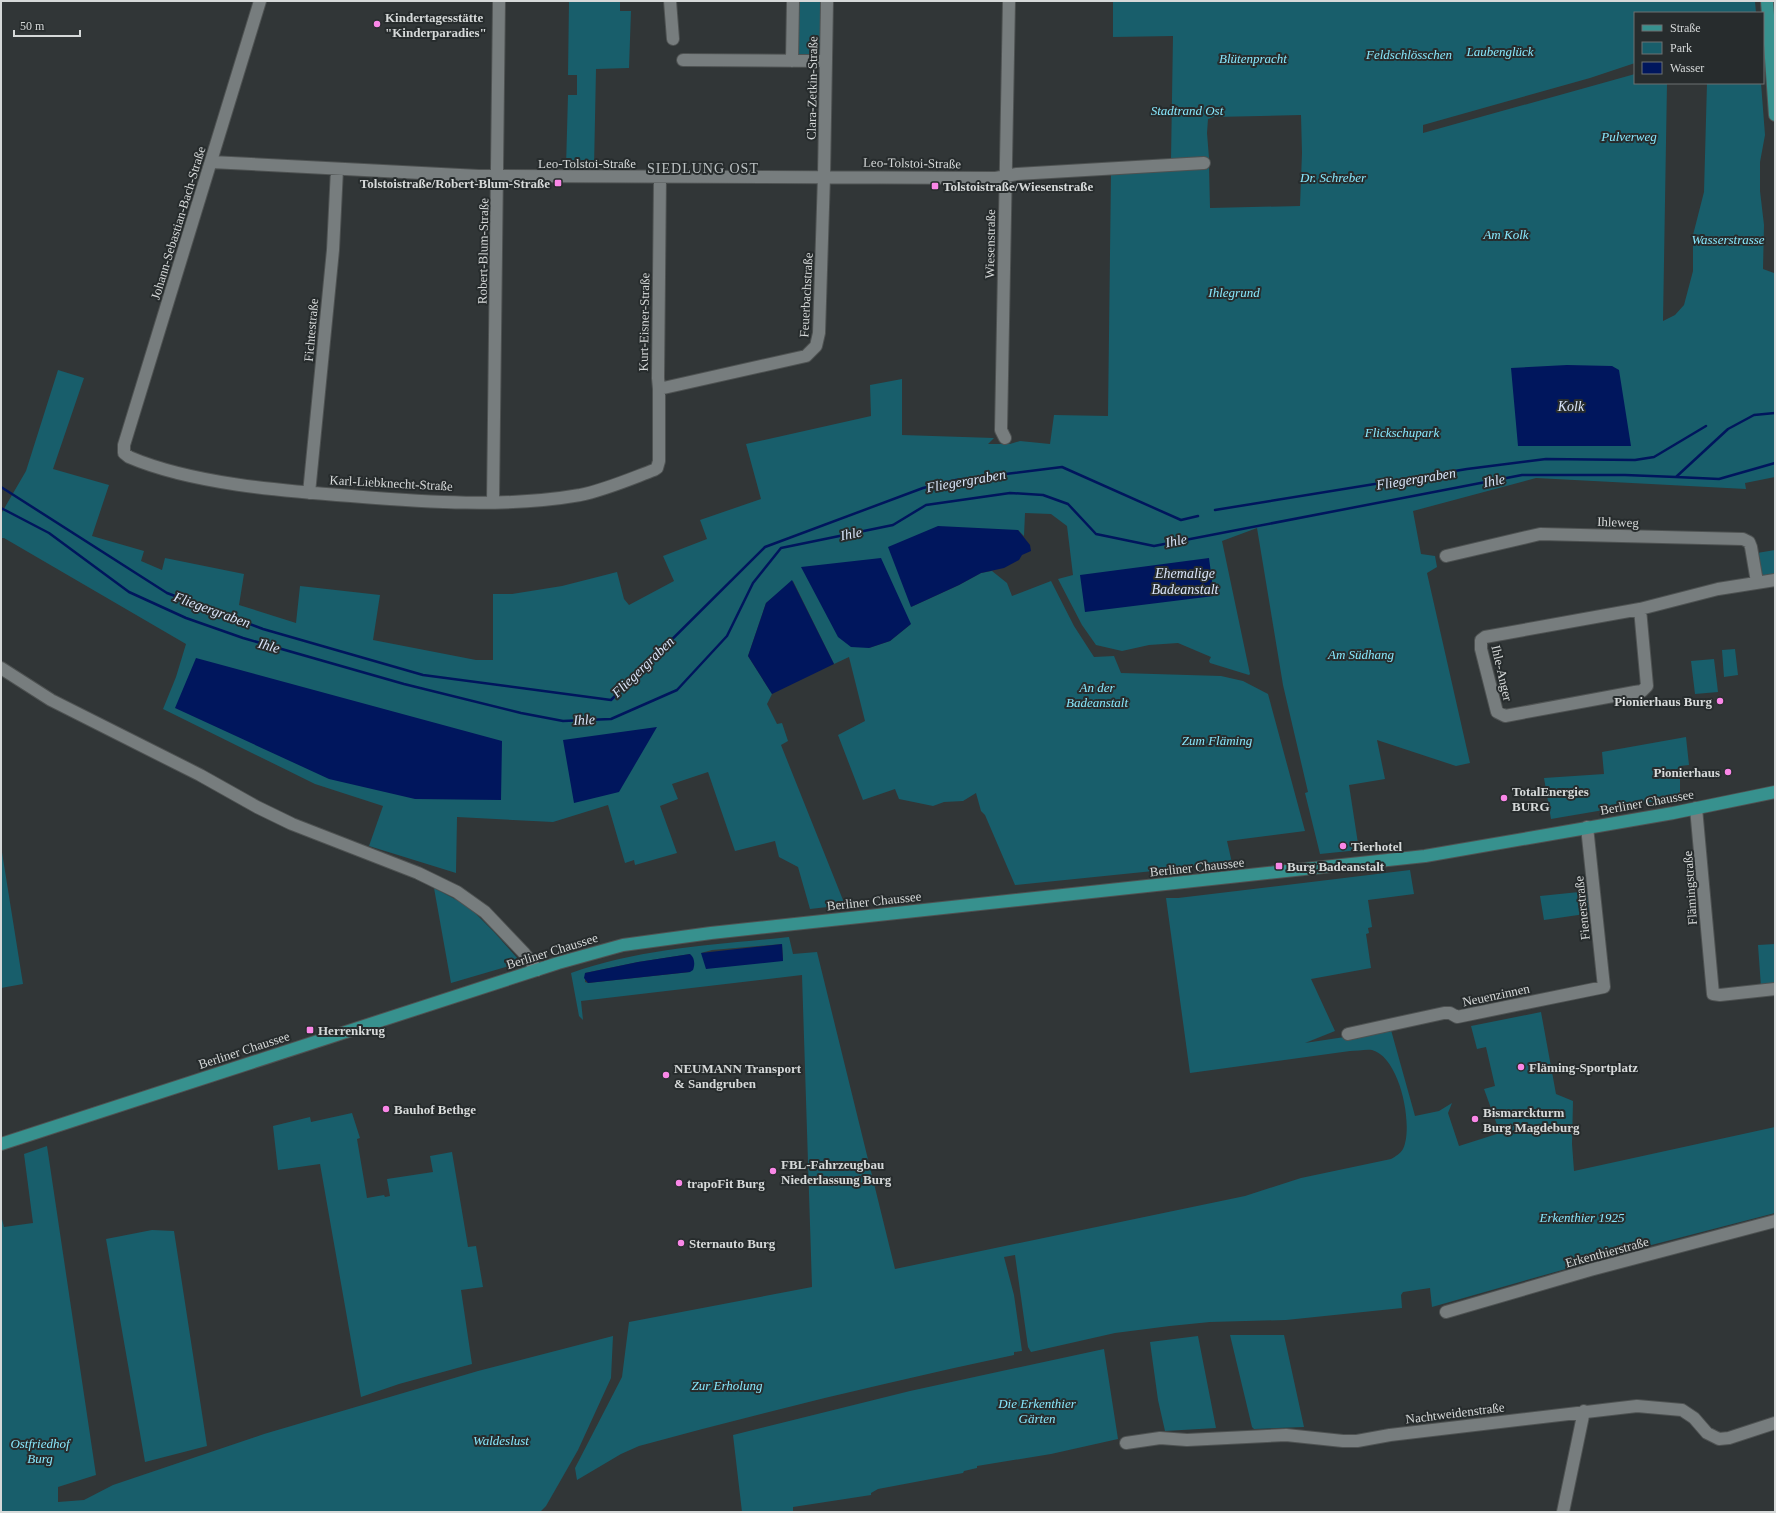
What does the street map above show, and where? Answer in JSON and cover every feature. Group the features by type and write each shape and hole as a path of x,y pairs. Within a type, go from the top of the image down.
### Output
{"main road":[{"path":"1767,1 1775,115"},
{"name":"Berliner Chaussee","path":"1,1144 608,948 661,939 1424,856 1696,808 1775,792"}],"street":[{"name":"Johann-Sebastian-Bach-Straße","path":"124,453 128,434 260,1"},
{"name":"Robert-Blum-Straße","path":"493,502 499,1"},
{"path":"670,1 673,38"},
{"name":"Clara-Zetkin-Straße","path":"792,61 793,1"},
{"name":"Clara-Zetkin-Straße","path":"824,176 827,1"},
{"name":"Wiesenstraße","path":"1005,438 1001,430 1009,1"},
{"path":"683,60 826,61"},
{"name":"Leo-Tolstoi-Straße","path":"211,162 338,170 498,177 824,176 996,178 1017,174 1204,162"},
{"name":"Fichtestraße","path":"310,493 333,250 338,170"},
{"name":"Feuerbachstraße","path":"660,389 796,359 806,356 814,350 818,342 819,333 824,176"},
{"name":"Kurt-Eisner-Straße","path":"657,468 659,461 660,389 658,378 660,177"},
{"name":"Karl-Liebknecht-Straße","path":"124,453 134,460 196,476 310,493 398,499 493,502 546,499 581,495 610,486 657,468"},
{"name":"Ihleweg","path":"1446,556 1540,534 1743,539 1749,542 1751,547 1757,582"},
{"name":"Ihle-Anger","path":"1640,609 1647,686 1645,688 1635,692 1505,716 1497,712 1481,649 1481,640 1485,637 1640,609 1718,589 1775,580"},
{"path":"1,668 51,700 200,776 268,813 292,824 412,871 457,892 485,912 524,953 537,970"},
{"name":"Flämingstraße","path":"1696,808 1712,991 1715,995 1775,989"},
{"name":"Fienerstraße","path":"1587,827 1604,987"},
{"name":"Neuenzinnen","path":"1348,1034 1444,1013 1450,1013 1457,1017 1604,987"},
{"name":"Erkenthierstraße","path":"1446,1312 1583,1272 1775,1221"},
{"name":"Nachtweidenstraße","path":"1126,1443 1160,1438 1187,1440 1286,1435 1331,1441 1357,1441 1390,1435 1584,1411 1637,1406 1676,1408 1688,1413 1707,1433 1719,1439 1729,1438 1775,1423"},
{"path":"1564,1512 1584,1411"}],"green space":[{"path":"569,1 620,1 620,11 631,11 629,68 596,69 594,168 566,167 568,95 577,95 577,75 568,75"},
{"path":"796,1 823,1 820,57 798,56"},
{"path":"1113,1 1755,1 1756,12 1634,12 1634,63 1590,78 1423,125 1423,133 1634,74 1634,84 1667,84 1663,321 1675,315 1684,305 1693,271 1693,235 1704,192 1707,84 1761,84 1765,135 1760,162 1760,191 1764,225 1763,269 1774,273 1775,281 1775,477 1745,483 1746,489 1536,478 1413,511 1421,554 1435,556 1437,567 1427,573 1470,763 1456,766 1377,740 1385,779 1349,785 1359,850 1320,854 1305,793 1308,792 1283,685 1257,528 1222,541 1249,675 1210,663 1209,661 1211,657 1178,643 1149,645 1122,651 1096,645 1082,625 1058,579 1073,575 1067,526 1051,514 1025,513 1024,536 1018,530 911,607 981,573 992,571 1007,583 1012,596 1051,581 1074,626 1094,657 1114,656 1121,673 1221,676 1243,681 1268,694 1305,831 1227,841 1232,863 1015,885 985,815 981,811 976,793 963,801 944,802 933,806 899,799 895,789 863,800 838,735 865,721 849,657 834,664 793,581 766,603 748,656 772,694 767,704 777,724 782,723 788,741 781,745 845,905 810,909 798,867 779,857 775,841 735,851 708,772 672,784 678,799 660,806 677,853 635,865 634,860 625,863 608,805 553,822 457,817 456,873 369,846 383,806 315,784 163,709 176,677 186,644 4,538 1,538 1,514 26,471 58,370 84,378 53,469 109,485 92,536 144,551 141,561 162,570 165,558 244,574 239,605 296,623 300,586 380,595 373,640 476,660 493,660 493,594 512,594 562,586 617,572 624,599 629,605 674,581 663,556 707,539 700,520 761,499 746,444 871,416 870,385 902,379 902,435 994,438 988,444 1010,444 1020,441 1050,444 1054,415 1108,416 1111,172 1209,166 1210,208 1300,206 1302,153 1301,115 1214,117 1208,119 1207,133 1209,158 1171,160 1173,36 1113,37","holes":["911,624 890,641 869,648"]},
{"path":"1775,550 1775,576 1762,576 1757,553"},
{"path":"1735,649 1738,675 1724,677 1722,650"},
{"path":"1714,659 1718,692 1695,694 1691,661"},
{"path":"1686,737 1689,765 1680,766 1680,797 1551,819 1544,778 1604,774 1602,752"},
{"path":"1,846 23,984 1,988"},
{"path":"1410,870 1414,894 1368,900 1372,927 1368,928 1369,933 1366,934 1371,968 1311,979 1335,1031 1305,1043 1391,1030 1415,1116 1439,1111 1452,1103 1448,1113 1459,1146 1500,1133 1484,1089 1495,1086 1486,1047 1477,1049 1471,1026 1541,1012 1556,1094 1573,1101 1572,1144 1574,1171 1775,1127 1775,1213 1636,1249 1432,1307 1430,1288 1403,1292 1401,1295 1402,1308 1286,1320 1210,1322 1170,1326 1115,1333 1031,1352 1028,1347 1015,1255 1004,1257 1014,1295 1022,1351 1014,1352 1014,1355 826,1398 639,1446 621,1454 577,1480 575,1468 622,1377 629,1322 812,1287 802,975 581,1001 583,1020 579,1016 571,973 624,958 651,953 706,945 789,937 793,954 817,952 895,1269 1245,1196 1301,1178 1391,1159 1399,1154 1403,1149 1407,1125 1402,1094 1397,1078 1390,1065 1382,1055 1372,1050 1350,1051 1190,1073 1166,898 1178,898","holes":["782,944 783,960 701,953 712,950","690,954 690,972 588,983 585,982 585,973 638,962"]},
{"path":"434,888 468,906 518,959 516,964 451,983"},
{"path":"1589,891 1592,913 1544,920 1540,896"},
{"path":"1775,944 1775,986 1761,987 1758,945"},
{"path":"352,1113 360,1138 357,1139 367,1198 384,1195 385,1197 390,1196 387,1179 433,1172 430,1156 452,1152 468,1247 476,1246 483,1287 461,1290 472,1364 399,1384 361,1397 320,1164 278,1170 273,1126 310,1117 311,1122"},
{"name":"Waldeslust","path":"47,1146 96,1475 58,1487 58,1502 84,1500 113,1485 264,1434 478,1371 613,1336 611,1378 578,1450 546,1506 540,1512 1,1512 1,1215 4,1227 33,1223 24,1154"},
{"path":"152,1230 174,1231 207,1446 145,1462 106,1239"},
{"path":"1230,1335 1284,1335 1304,1427 1254,1429 1252,1427"},
{"path":"1198,1336 1216,1428 1165,1431 1158,1400 1150,1342"},
{"name":"Die Erkenthier Gärten","path":"1104,1349 1118,1439 1051,1454 977,1466 977,1468 964,1471 963,1473 878,1489 871,1493 871,1495 793,1507 793,1512 742,1512 733,1435 910,1391"}],"water":[{"name":"Kolk","path":"1567,365 1612,366 1619,370 1631,446 1518,446 1511,368"},
{"path":"938,526 1018,530 1030,545 1031,551 1022,555 1019,560 1004,568 981,573 911,607 888,547"},
{"path":"881,558 911,624 890,641 869,648 851,647 838,637 801,567"},
{"name":"Ehemalige Badeanstalt","path":"1209,558 1214,596 1085,612 1080,575"},
{"path":"792,580 834,664 772,694 748,656 766,603"},
{"path":"196,658 502,741 501,800 415,799 329,779 175,708"},
{"path":"657,727 619,792 574,803 563,740"},
{"path":"782,944 783,961 706,969 701,953"},
{"path":"690,954 693,957 694,964 693,970 690,972 588,983 584,978 585,973 638,962"}],"waterway":[{"name":"Ihle","path":"1,508 49,533 129,592 186,618 243,638 404,684 521,713 563,721 611,719 677,690 727,636 753,583 781,548 893,525 926,505 1010,493 1043,495 1068,504 1096,534 1154,546 1522,475 1625,475 1676,477 1728,429 1754,415 1775,413"},
{"name":"Fliegergraben","path":"1215,510 1467,469 1546,459 1635,460 1654,457 1706,426"},
{"path":"1676,477 1719,479 1775,463"},
{"name":"Fliegergraben","path":"1,487 167,593 263,629 423,675 611,700 765,547 923,488 956,480 1062,467 1181,520 1198,516"}],"place":[{"name":"Kindertagesstätte \"Kinderparadies\"","path":"377,24"},
{"name":"Tolstoistraße/Robert-Blum-Straße","path":"558,183"},
{"name":"Tolstoistraße/Wiesenstraße","path":"935,186"},
{"name":"Pionierhaus Burg","path":"1720,701"},
{"name":"Pionierhaus","path":"1728,772"},
{"name":"TotalEnergies BURG","path":"1504,798"},
{"name":"Tierhotel","path":"1343,846"},
{"name":"Burg Badeanstalt","path":"1279,866"},
{"name":"Herrenkrug","path":"310,1030"},
{"name":"Fläming-Sportplatz","path":"1521,1067"},
{"name":"NEUMANN Transport & Sandgruben","path":"666,1075"},
{"name":"Bauhof Bethge","path":"386,1109"},
{"name":"Bismarckturm Burg Magdeburg","path":"1475,1119"},
{"name":"FBL-Fahrzeugbau Niederlassung Burg","path":"773,1171"},
{"name":"trapoFit Burg","path":"679,1183"},
{"name":"Sternauto Burg","path":"681,1243"}],"district":[{"name":"SIEDLUNG OST","path":"703,168"}],"park label":[{"name":"Laubenglück","path":"1500,51"},
{"name":"Feldschlösschen","path":"1409,54"},
{"name":"Blütenpracht","path":"1253,58"},
{"name":"Stadtrand Ost","path":"1187,110"},
{"name":"Pulverweg","path":"1629,136"},
{"name":"Dr. Schreber","path":"1333,177"},
{"name":"Am Kolk","path":"1506,234"},
{"name":"Wasserstrasse","path":"1728,239"},
{"name":"Ihlegrund","path":"1234,292"},
{"name":"Flickschupark","path":"1402,432"},
{"name":"Am Südhang","path":"1361,654"},
{"name":"An der Badeanstalt","path":"1097,694"},
{"name":"Zum Fläming","path":"1217,740"},
{"name":"Erkenthier 1925","path":"1582,1217"},
{"name":"Zur Erholung","path":"727,1385"},
{"name":"Ostfriedhof Burg","path":"40,1450"}]}
